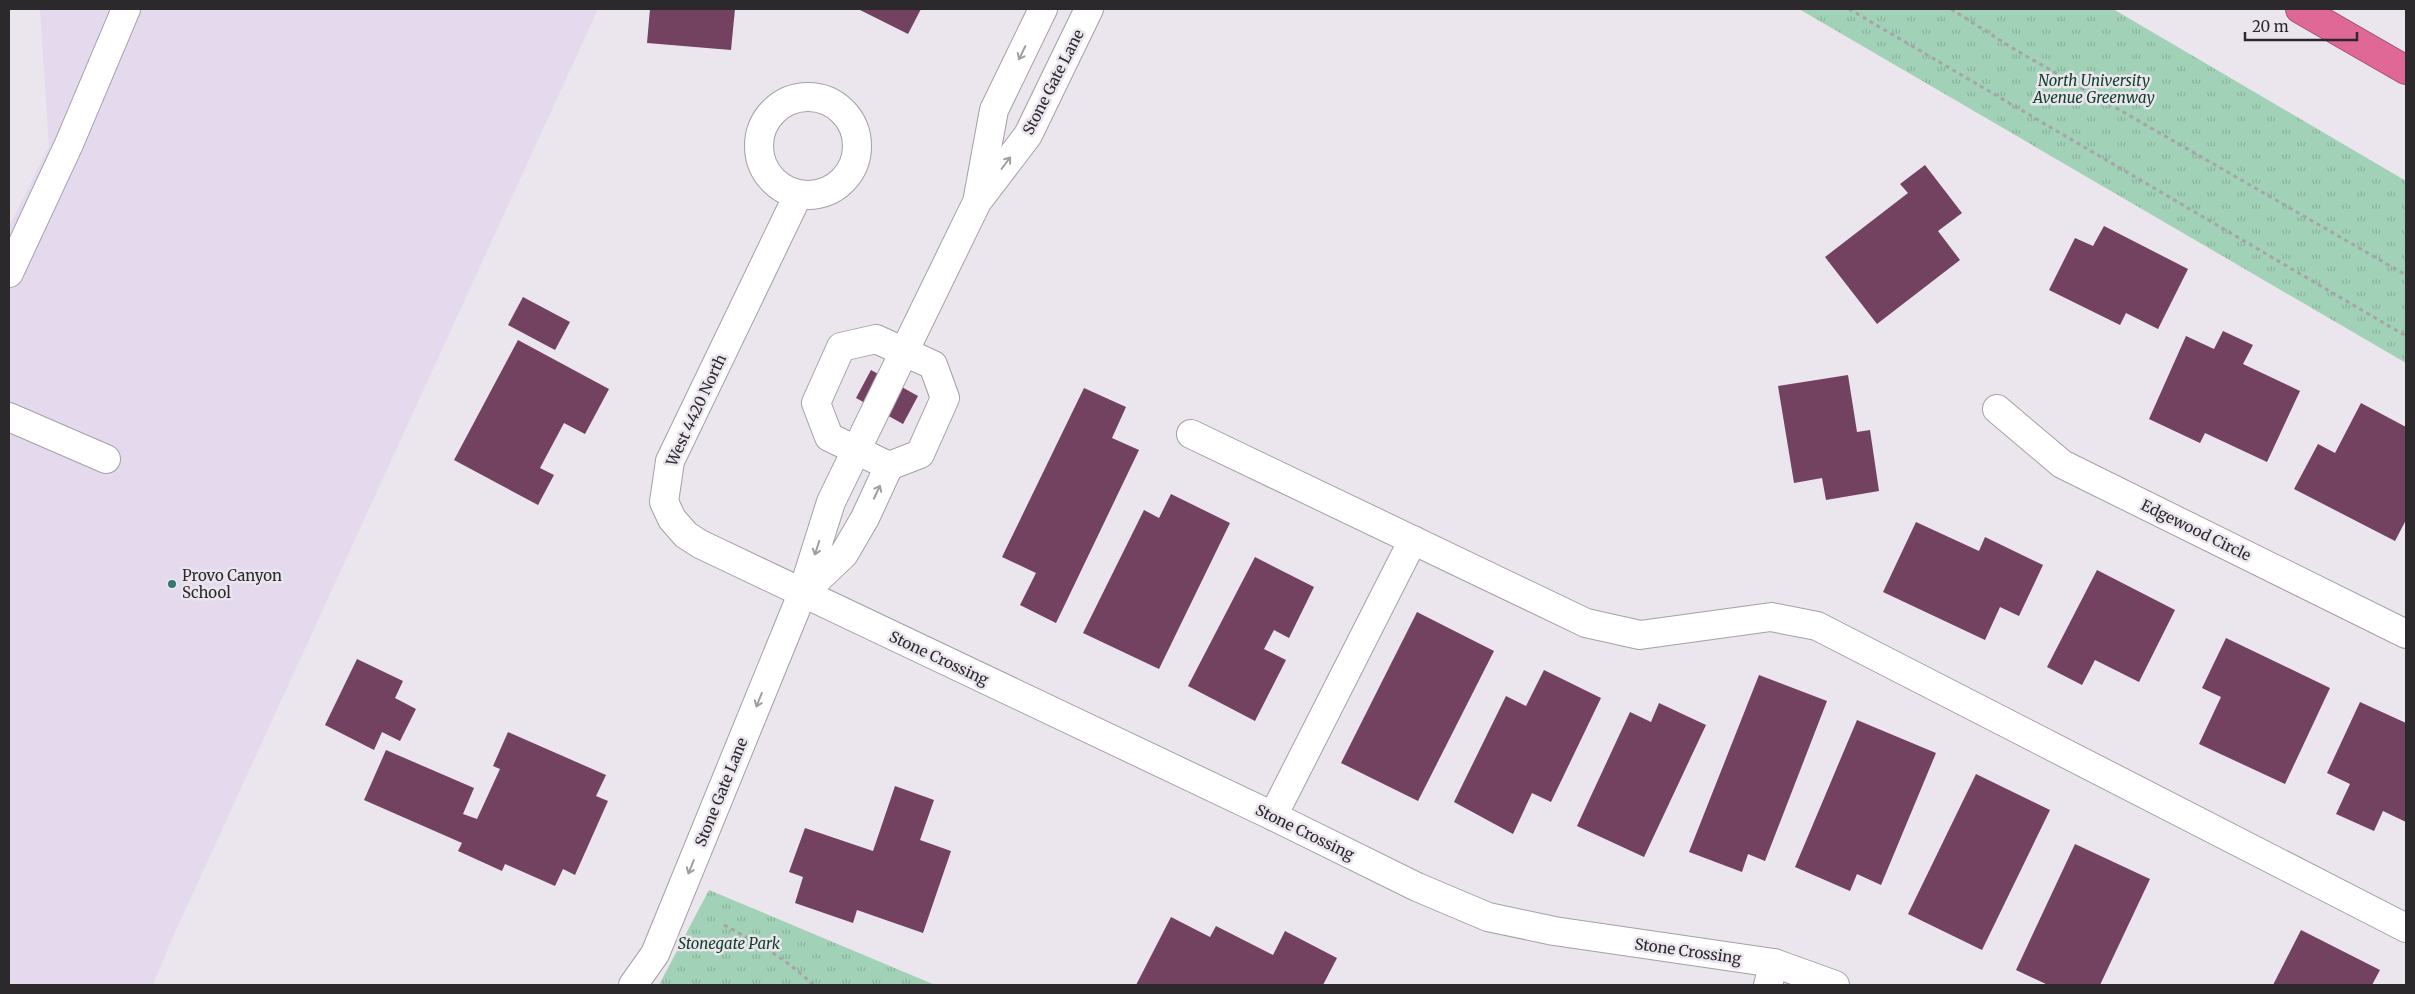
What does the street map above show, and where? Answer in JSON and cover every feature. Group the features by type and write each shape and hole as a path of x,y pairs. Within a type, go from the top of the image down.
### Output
{"highway":[{"path":"2300,9 2406,70"}],"street":[{"path":"9,272 69,144 126,9"},
{"name":"Stone Gate Lane","path":"977,202 994,110 1044,9"},
{"name":"Stone Gate Lane","path":"633,985 655,954 802,594 832,502 977,202 1028,135 1089,9"},
{"name":"West 4420 North","path":"798,195 670,461 664,502 672,519 686,535 700,544 802,594"},
{"path":"876,339 905,352 933,365 945,398 920,454 889,466 830,438 816,403 841,348 876,339"},
{"name":"Edgewood Circle","path":"1997,409 2062,464 2406,634"},
{"path":"9,417 106,459"},
{"path":"1191,434 1586,623 1640,635 1771,617 1817,626 2406,928"},
{"name":"Stone Gate Lane","path":"802,594 844,554 865,518 889,466"},
{"path":"1273,816 1413,540"},
{"name":"Stone Crossing","path":"802,594 1273,816 1416,887 1488,917 1771,974 1835,985"}],"path":[{"path":"1849,9 2406,336"},
{"path":"1950,9 2014,49 2406,275"},
{"path":"724,925 756,942 796,968 813,985"}],"shaded area":[{"name":"Provo Canyon School","path":"40,9 598,9 171,941 153,985 9,985 9,227 49,146"}],"green space":[{"name":"North University Avenue Greenway","path":"1799,9 2113,9 2406,181 2406,363"},
{"name":"Stonegate Park","path":"709,890 935,985 659,985"}],"building":[{"path":"650,9 735,9 731,50 647,43"},
{"path":"858,9 921,9 908,34"},
{"path":"1925,165 1962,213 1938,231 1960,260 1877,324 1825,257 1908,193 1900,184"},
{"path":"2104,226 2188,269 2158,329 2126,313 2120,325 2049,290 2075,238 2093,246"},
{"path":"523,297 570,322 555,350 508,325"},
{"path":"2223,331 2253,345 2243,364 2300,391 2267,462 2205,433 2200,443 2149,419 2186,336 2214,349"},
{"path":"518,340 609,389 585,434 564,423 540,468 554,475 538,505 454,460"},
{"path":"871,370 918,396 903,424 856,398"},
{"path":"1848,375 1857,432 1870,430 1879,491 1826,500 1822,478 1794,483 1778,386"},
{"path":"1084,388 1126,407 1112,438 1139,450 1056,623 1020,605 1036,573 1002,557"},
{"path":"2361,403 2406,427 2406,520 2395,541 2294,489 2318,444 2335,453"},
{"path":"1171,494 1230,523 1159,669 1083,633 1144,510 1159,518"},
{"path":"1916,522 1979,551 1985,537 2043,565 2019,616 2000,607 1985,640 1883,592"},
{"path":"1255,557 1314,587 1289,638 1274,630 1264,649 1286,660 1255,721 1188,686"},
{"path":"2097,570 2175,610 2139,682 2095,660 2082,685 2047,667"},
{"path":"1417,612 1494,651 1418,801 1341,763"},
{"path":"2226,638 2330,688 2285,784 2199,744 2221,697 2202,688"},
{"path":"357,659 403,681 395,698 416,709 400,741 382,732 374,750 325,725"},
{"path":"1544,670 1601,698 1551,802 1532,793 1513,834 1454,802 1506,696 1526,706"},
{"path":"1759,675 1827,701 1765,861 1748,854 1742,872 1689,852"},
{"path":"2360,702 2406,723 2406,822 2383,811 2374,831 2336,814 2350,784 2327,773"},
{"path":"1659,703 1706,725 1644,857 1577,826 1630,712 1651,722"},
{"path":"1857,720 1936,753 1881,885 1857,874 1850,891 1795,867"},
{"path":"508,732 606,775 596,796 608,801 575,875 563,869 555,886 505,864 502,871 458,851 462,843 364,800 386,750 474,788 463,814 477,819 500,769 493,766"},
{"path":"1976,774 2050,810 1982,950 1908,914"},
{"path":"895,786 934,800 920,840 951,851 923,933 857,910 853,923 795,903 803,877 789,872 805,828 873,851"},
{"path":"2075,844 2150,879 2100,985 2048,985 2016,970"},
{"path":"1171,917 1210,937 1216,926 1273,955 1285,931 1337,958 1323,985 1136,985"},
{"path":"2301,930 2380,970 2372,985 2273,985"}],"place":[{"name":"Provo Canyon School","path":"172,584"}]}
